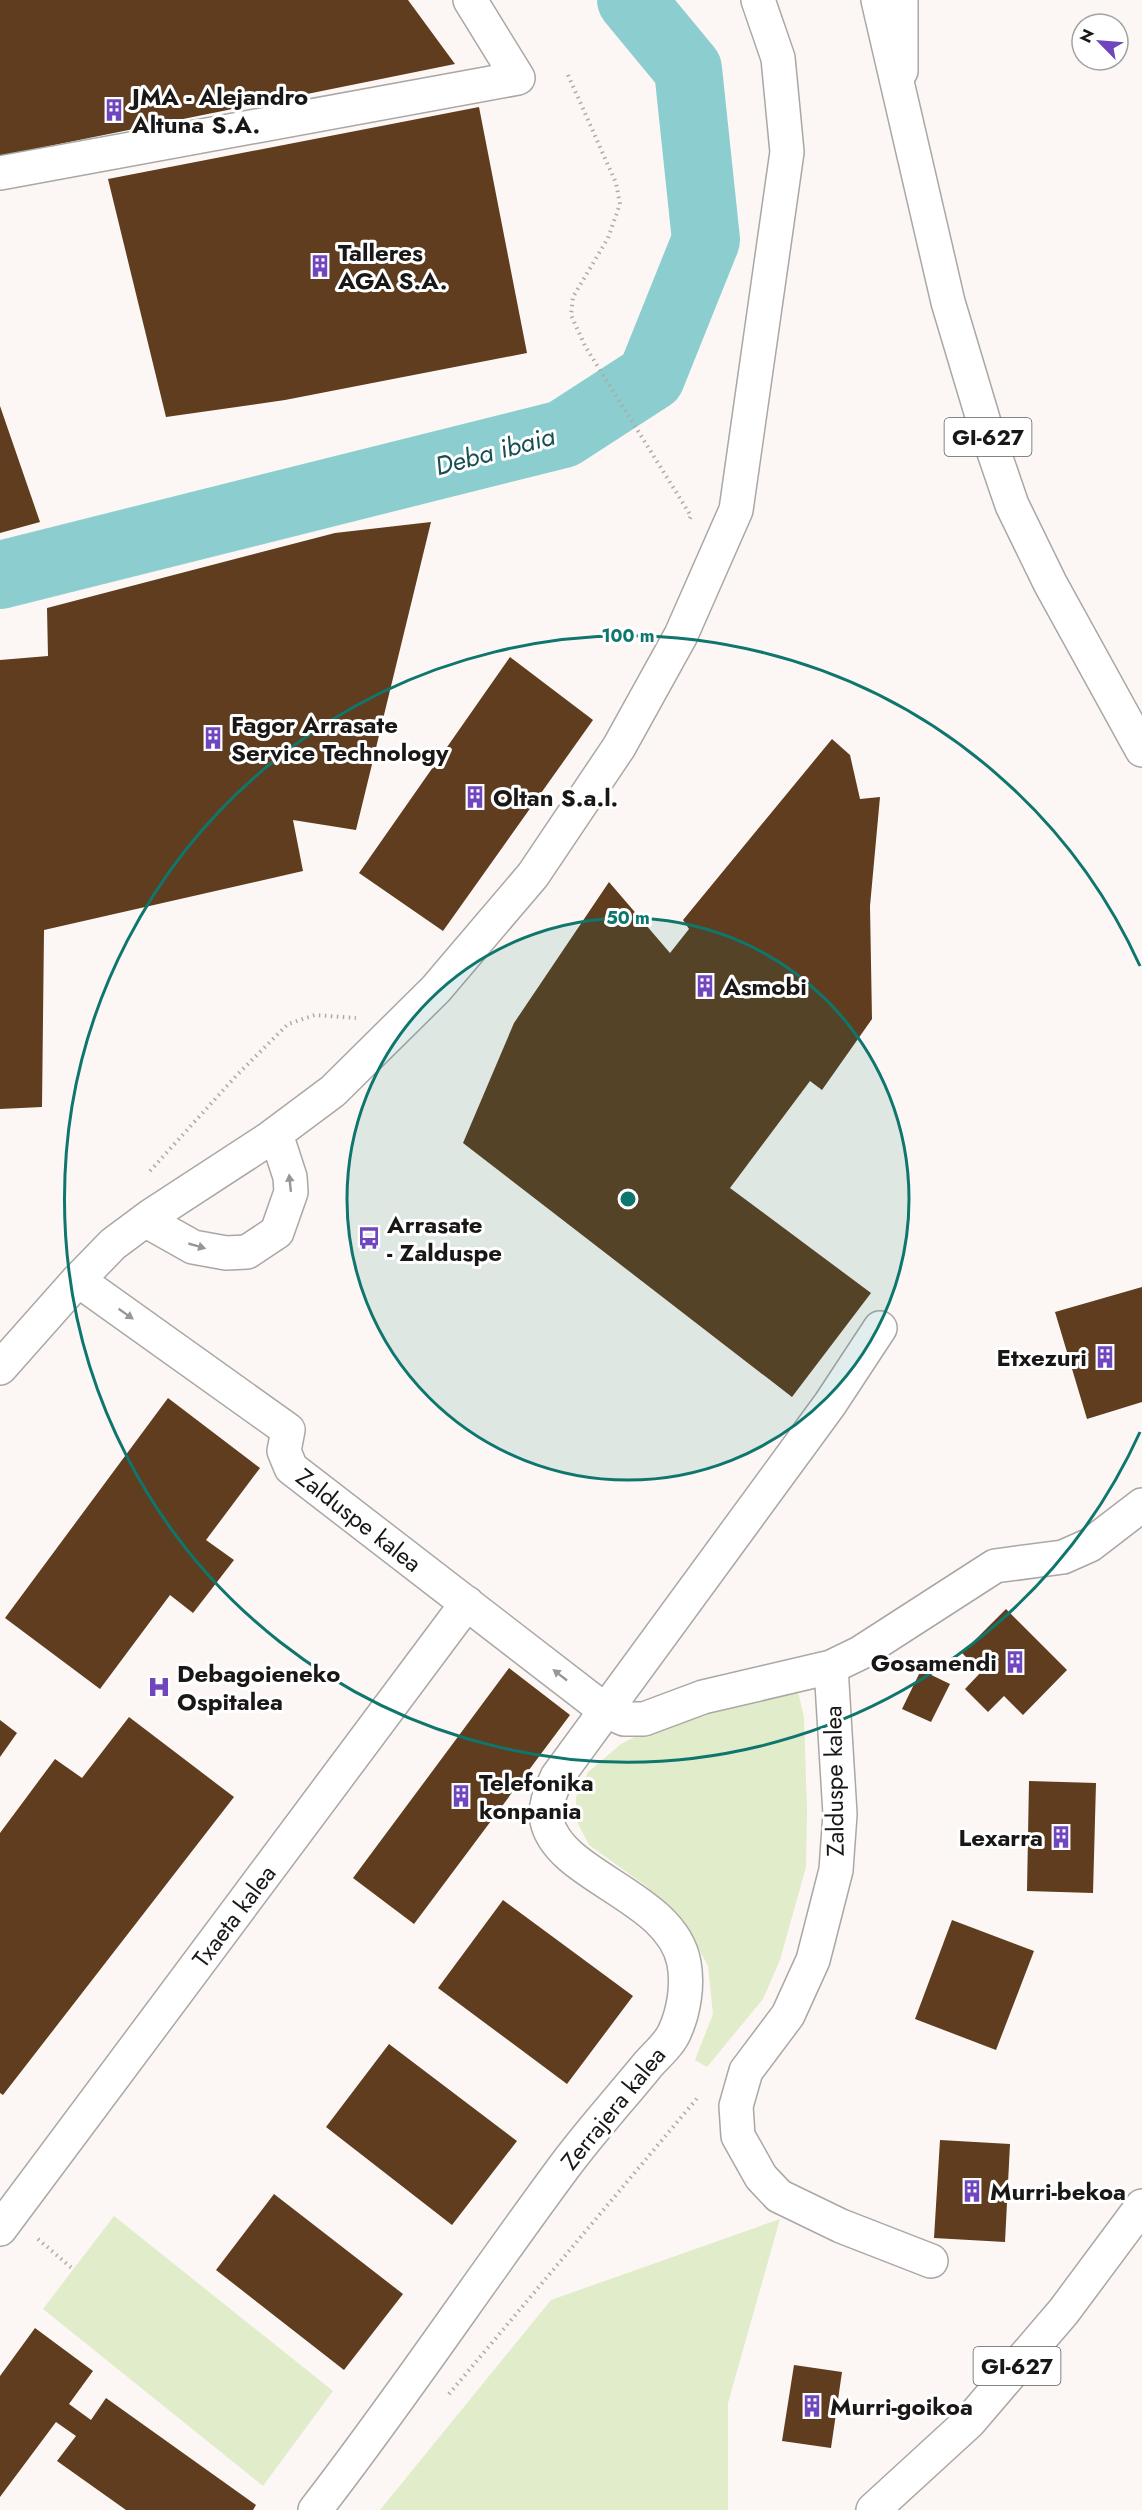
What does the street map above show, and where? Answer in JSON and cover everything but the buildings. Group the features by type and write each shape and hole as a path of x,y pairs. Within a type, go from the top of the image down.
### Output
{"street":[{"path":"0,173 518,78 470,0"},
{"path":"0,1368 113,1244 145,1220 276,1134 333,1090 436,989 533,875 619,747 681,635 736,510 787,152 778,58 758,0"},
{"name":"GI-627","path":"878,0 948,302 986,429 1012,505 1050,584 1142,750"},
{"path":"901,0 901,100"},
{"path":"145,1220 193,1247 226,1253 247,1252 267,1239 277,1232 291,1192 290,1177 276,1134"},
{"name":"Zalduspe kalea","path":"78,1280 288,1430 284,1451 291,1468 606,1710 624,1719 644,1719 703,1697 831,1667 860,1653 995,1566 1063,1557 1090,1545 1142,1505"},
{"path":"606,1710 830,1404 880,1328"},
{"name":"Txaeta kalea","path":"0,2229 467,1603"},
{"name":"Zalduspe kalea","path":"831,1667 840,1814 836,1870 813,1960 788,2015 746,2071 736,2106 738,2136 761,2177 779,2196 841,2226 931,2262"},
{"name":"Zerrajera kalea","path":"315,2510 374,2434 565,2165 675,2033 685,1996 684,1963 672,1933 646,1910 568,1854 554,1838 547,1821 547,1801 557,1777 606,1710"},
{"name":"GI-627","path":"873,2510 969,2422 1064,2311 1142,2206"}],"path":[{"path":"568,75 616,183 620,204 608,238 573,297 571,315 585,346 691,516 687,527"},
{"path":"147,1173 236,1076 288,1024 315,1015 365,1018"}],"green space":[{"path":"797,1688 804,1717 806,1867 780,1960 763,1999 707,2067 695,2060 713,2014 708,1966 687,1926 646,1886 589,1845 576,1820 576,1797 588,1772 621,1744 658,1725"},
{"path":"114,2216 333,2391 263,2486 43,2309"},
{"path":"780,2219 728,2403 728,2510 380,2510 551,2300"}],"waterway":[{"name":"Deba ibaia","path":"0,575 563,434 651,377 706,240 688,69 631,0"}],"place":[{"name":"JMA - Alejandro Altuna S.A.","path":"114,110"},
{"name":"Talleres AGA S.A.","path":"320,266"},
{"name":"Fagor Arrasate Service Technology","path":"213,738"},
{"name":"Oltan S.a.l.","path":"475,797"},
{"name":"Asmobi","path":"705,986"},
{"name":"Arrasate - Zalduspe","path":"369,1238"},
{"name":"Etxezuri","path":"1105,1357"},
{"name":"Gosamendi","path":"1015,1662"},
{"name":"Debagoieneko Ospitalea","path":"159,1687"},
{"name":"Telefonika konpania","path":"461,1796"},
{"name":"Lexarra","path":"1061,1837"},
{"name":"Murri-bekoa","path":"972,2191"},
{"name":"Murri-goikoa","path":"812,2406"}]}
